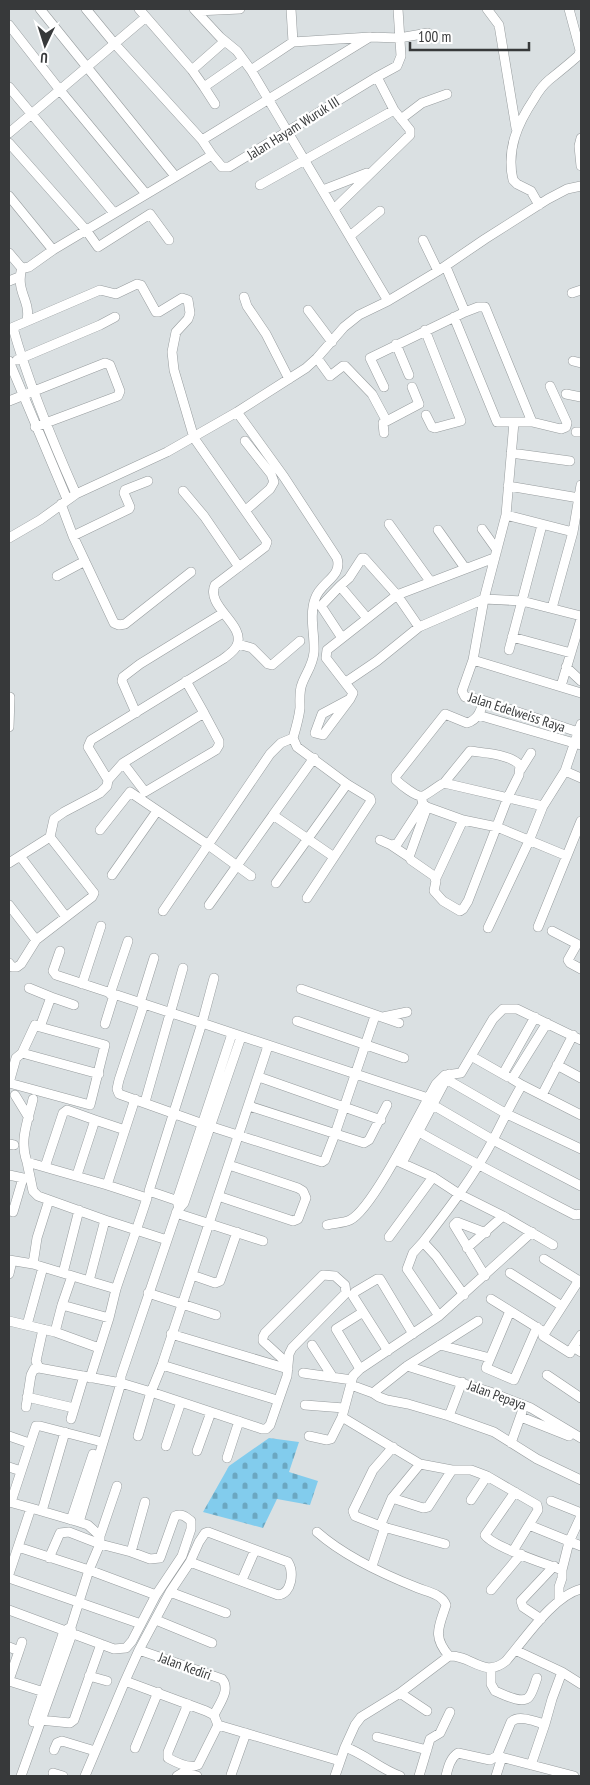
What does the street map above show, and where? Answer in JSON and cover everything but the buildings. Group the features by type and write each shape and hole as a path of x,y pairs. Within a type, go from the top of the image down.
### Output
{"street":[{"path":"40,9 176,176"},
{"path":"9,253 22,267 29,267 53,250 212,155 202,140 114,43 86,9"},
{"path":"139,9 192,70 215,104"},
{"path":"195,10 240,9"},
{"path":"291,9 293,42"},
{"path":"398,9 399,38"},
{"path":"487,9 499,26 516,128 512,153 512,180 531,191 539,205"},
{"path":"516,128 541,89 549,80 579,56 580,50 569,9"},
{"path":"195,10 236,51 251,70 388,301"},
{"path":"9,132 146,17"},
{"path":"9,25 146,194"},
{"path":"251,70 293,42 370,37 399,38 428,33"},
{"path":"202,140 370,37"},
{"name":"Jalan Hayam Wuruk III","path":"212,155 222,166 229,168 287,131 397,66 401,56 399,38"},
{"path":"192,70 225,41"},
{"path":"204,87 243,60"},
{"path":"334,209 410,135 410,130 394,110 378,76"},
{"path":"9,87 114,213"},
{"path":"401,119 422,103 447,94"},
{"path":"260,185 394,110"},
{"path":"581,138 579,146 581,166"},
{"path":"9,143 86,230 96,245 101,246 150,214 169,240"},
{"path":"323,190 372,171"},
{"path":"9,538 40,520 76,494 194,438 237,412 317,358 344,327 359,315 388,301 442,269 485,238 560,192 581,186"},
{"path":"9,196 53,250"},
{"path":"350,236 380,211"},
{"path":"424,240 465,312"},
{"path":"22,267 19,277 21,293 28,307 27,322"},
{"path":"9,282 19,277"},
{"path":"76,494 45,424 11,328 100,290 117,294 138,284 141,285 156,312 182,298 188,300 190,313 188,319 176,332 172,352 174,370 194,438 268,543 265,548 215,585 212,590 213,596 223,613 236,630 238,644 223,659 89,743 88,747 108,780"},
{"path":"244,297 247,306 266,334 288,379"},
{"path":"384,387 370,358 465,312 478,307 485,307 532,422"},
{"path":"308,310 332,342"},
{"path":"115,317 9,363 64,502 73,536 114,623 119,625 125,624 191,572"},
{"path":"454,317 497,422 532,422 561,429 566,427 567,423 550,386"},
{"path":"425,330 461,421 434,428 426,414"},
{"path":"396,344 409,375"},
{"path":"317,358 330,376 345,366 372,394 386,420"},
{"path":"9,401 105,363 110,365 120,391 118,396 35,427"},
{"path":"384,433 382,425 386,420 419,404 412,387"},
{"path":"566,394 581,397"},
{"path":"237,412 284,477 339,562 338,570 320,589 315,598 314,653 309,671 301,685 298,718 293,738 298,747 347,784 370,798 371,801 307,898"},
{"name":"Jalan Edelweiss Raya","path":"514,422 506,515 484,599 473,660 462,691 465,697 482,700 580,730"},
{"path":"245,441 271,474 274,482 270,489 246,510"},
{"path":"511,453 570,461"},
{"path":"73,536 129,509 130,506 124,493 125,490 148,481"},
{"path":"508,486 579,498"},
{"path":"552,608 573,532 581,486"},
{"path":"183,490 204,516 239,567"},
{"path":"506,515 573,532"},
{"path":"389,524 430,582"},
{"path":"509,650 542,525"},
{"path":"350,699 353,690 326,658 327,650 397,595 495,554 482,529"},
{"path":"438,530 465,568"},
{"path":"342,638 321,606 349,578 362,558 397,595 419,627"},
{"path":"57,576 85,561"},
{"path":"340,586 367,618"},
{"path":"346,682 419,627 484,599 522,601 581,617 561,686"},
{"path":"136,713 122,681 123,677 140,664 223,613"},
{"path":"512,637 571,653"},
{"path":"238,644 252,648 267,663 272,665 300,641"},
{"path":"473,660 581,693"},
{"path":"566,667 581,682"},
{"path":"123,763 145,792 216,750 219,740 186,681"},
{"path":"9,727 10,697"},
{"path":"482,700 482,708 470,723 467,724 445,714 396,776 397,782 424,802 463,820 497,827 567,856"},
{"path":"9,863 50,837 54,819 100,793 107,786 108,780 123,763 204,713"},
{"path":"478,715 578,744"},
{"path":"488,928 529,841 543,806 565,771 578,744 580,730"},
{"path":"163,911 270,754 281,743 293,738"},
{"path":"409,857 425,795 444,782 470,750 512,760 518,763 521,769"},
{"path":"463,820 436,878 434,891 436,895 458,910 462,910 468,901 508,797 531,753"},
{"path":"209,905 314,758"},
{"path":"565,771 581,778"},
{"path":"444,782 543,806"},
{"path":"276,883 347,784"},
{"path":"100,830 130,792 251,876"},
{"path":"391,845 395,845 400,840 424,802"},
{"path":"112,875 158,811"},
{"path":"273,815 334,857"},
{"path":"538,927 581,821"},
{"path":"9,963 12,967 17,967 21,964 36,940 92,897 94,893 50,837"},
{"path":"380,840 409,857 436,878"},
{"path":"20,856 66,917"},
{"path":"9,905 36,940"},
{"path":"82,984 101,926"},
{"path":"552,931 577,944 568,960 581,969"},
{"path":"105,1024 128,941"},
{"path":"60,951 54,973 112,995 170,1012 354,1074 430,1102 493,1140 581,1186"},
{"path":"154,958 119,1080 117,1089 119,1094 145,1102 173,1114 322,1162 325,1160 335,1134 365,1044 378,1017"},
{"path":"145,1102 183,968"},
{"path":"71,1419 109,1318 116,1289 202,1023 214,978"},
{"path":"29,988 74,1005"},
{"path":"300,989 399,1023"},
{"path":"40,1027 51,997"},
{"path":"398,1162 442,1077 461,1073 493,1020 503,1009 517,1009 581,1040"},
{"path":"378,1017 407,1012"},
{"path":"503,1074 535,1017"},
{"path":"297,1022 404,1058"},
{"path":"512,1079 546,1022"},
{"path":"35,1025 40,1027 106,1045 90,1105 10,1079 16,1058 22,1053 35,1025"},
{"path":"75,1521 148,1293 237,1035"},
{"path":"542,1095 572,1035"},
{"path":"138,1436 151,1392 162,1365 268,1046"},
{"path":"22,1053 99,1074"},
{"path":"471,1056 581,1115"},
{"path":"557,1065 581,1078"},
{"path":"258,1077 381,1120"},
{"path":"448,1077 505,1113 581,1149"},
{"path":"439,1316 407,1269 413,1253 459,1194 493,1140 505,1113 522,1085"},
{"path":"15,1095 29,1118"},
{"path":"33,1099 23,1146 33,1191 38,1196 48,1200 167,1240"},
{"path":"107,1185 135,1099"},
{"path":"328,1225 351,1220 367,1204 419,1132 430,1102"},
{"path":"249,1106 367,1143 381,1120 387,1105"},
{"path":"45,1167 64,1111 125,1130"},
{"path":"77,1175 95,1120"},
{"path":"419,1132 477,1165 576,1215 581,1214"},
{"path":"27,1162 107,1185 148,1194 179,1206 209,1223 263,1241"},
{"path":"398,1162 433,1177 459,1194 503,1216 553,1245"},
{"path":"218,1196 293,1220 298,1219 306,1198 303,1191 298,1188 229,1165"},
{"path":"9,1175 23,1178 14,1212 9,1210"},
{"path":"389,1237 433,1177"},
{"path":"33,1264 37,1238 48,1200"},
{"path":"55,1332 62,1305 79,1210"},
{"path":"446,1212 455,1223 454,1227 485,1276"},
{"path":"467,1248 503,1216"},
{"path":"89,1281 105,1220"},
{"path":"455,1223 486,1232"},
{"path":"192,1275 215,1282 220,1281 237,1232"},
{"path":"309,1436 327,1440 331,1439 343,1412 353,1376 360,1369 439,1316 532,1232"},
{"path":"423,1242 436,1256 464,1295"},
{"path":"544,1259 580,1281 543,1336 570,1353 577,1350 581,1335"},
{"path":"9,1274 10,1260 33,1264 116,1289"},
{"path":"27,1325 43,1267"},
{"path":"510,1273 562,1306"},
{"path":"74,1408 26,1402 31,1375 34,1369 38,1368 120,1381 262,1430 266,1429 270,1425 288,1367 292,1348 346,1293 345,1285 335,1276 323,1275 265,1332 263,1341 288,1367"},
{"path":"388,1351 353,1296 355,1292 380,1279 413,1334"},
{"path":"148,1293 216,1315"},
{"path":"491,1299 545,1332"},
{"path":"62,1305 109,1318"},
{"path":"510,1311 486,1368 514,1380 537,1327"},
{"path":"360,1369 336,1329 363,1312"},
{"path":"373,1392 407,1366 478,1321"},
{"path":"9,1323 55,1332 99,1348"},
{"path":"38,1368 36,1361 43,1329"},
{"path":"172,1334 288,1367"},
{"path":"312,1345 332,1376"},
{"path":"440,1345 490,1358"},
{"path":"162,1365 277,1400"},
{"name":"Jalan Pepaya","path":"407,1366 462,1382 525,1406 581,1440"},
{"path":"303,1373 332,1376 373,1392 380,1398 449,1416 494,1432 537,1459 581,1480"},
{"path":"547,1375 581,1398"},
{"path":"449,1416 462,1382"},
{"path":"166,1446 181,1402"},
{"path":"305,1405 343,1412 393,1448 420,1464 452,1470 471,1470 487,1476 537,1505 538,1510 517,1552 491,1590"},
{"path":"512,1443 525,1406"},
{"path":"197,1451 211,1412"},
{"path":"521,1417 581,1440"},
{"path":"227,1458 239,1421"},
{"path":"100,1540 88,1525 10,1502 36,1426 101,1437"},
{"path":"42,1511 65,1432"},
{"path":"9,1436 29,1443"},
{"path":"393,1448 373,1470 354,1512 355,1516 446,1544"},
{"path":"372,1566 392,1498 420,1464"},
{"path":"9,1467 21,1471"},
{"path":"392,1498 423,1508 428,1507 452,1470"},
{"path":"472,1500 487,1476"},
{"path":"14,1776 80,1603 117,1486"},
{"path":"515,1492 485,1535 488,1540 558,1568 562,1578 559,1586 559,1600"},
{"path":"541,1619 523,1607 521,1601 558,1568 581,1514 551,1501"},
{"path":"131,1552 145,1502"},
{"path":"9,1574 31,1508"},
{"path":"9,1610 114,1649 126,1648 132,1641 156,1595 185,1549 191,1529 191,1521 183,1515 175,1516 160,1558 150,1559 100,1540 64,1532 60,1533 49,1558"},
{"path":"529,1526 581,1546"},
{"path":"85,1776 139,1650 170,1592 190,1562 202,1536 207,1532 288,1562 292,1570 291,1580 288,1588 282,1595 278,1595 190,1562"},
{"path":"317,1532 337,1548 398,1580 441,1597 446,1605 438,1633 438,1640 449,1656"},
{"path":"18,1547 89,1570 156,1595"},
{"path":"242,1580 255,1550"},
{"path":"9,1578 141,1624"},
{"path":"335,1776 345,1747 361,1717 400,1693 449,1656 458,1655 475,1664 491,1669 500,1666 559,1600 572,1591 581,1589"},
{"path":"170,1592 226,1613"},
{"path":"156,1620 212,1643"},
{"path":"40,1720 72,1722 101,1644"},
{"path":"9,1648 20,1646 9,1681 46,1693"},
{"name":"Jalan Kediri","path":"139,1650 222,1679 226,1690 214,1715"},
{"path":"515,1650 562,1672 581,1684"},
{"path":"491,1669 491,1684 495,1691 520,1700 525,1700 530,1696 537,1678"},
{"path":"531,1765 562,1672"},
{"path":"89,1676 107,1681"},
{"path":"125,1681 158,1692 188,1704 214,1715 218,1725 198,1765 194,1767 168,1758 168,1752 188,1704"},
{"path":"135,1748 158,1692"},
{"path":"21,1776 40,1720 46,1693"},
{"path":"400,1693 427,1711"},
{"path":"419,1776 430,1739 440,1733 450,1712"},
{"path":"496,1776 511,1722 514,1719 520,1718 545,1724"},
{"path":"218,1725 340,1761"},
{"path":"231,1775 246,1733"},
{"path":"377,1737 427,1750"},
{"path":"54,1750 57,1743 62,1741 95,1751"},
{"path":"345,1747 357,1751 377,1766 400,1776"},
{"path":"446,1776 453,1756 458,1753 490,1760 500,1756 574,1776"},
{"path":"177,1776 182,1772 197,1776"},
{"path":"53,1773 63,1776"}],"green space":[{"path":"269,1438 299,1442 289,1472 318,1481 310,1505 277,1499 263,1528 203,1512 229,1466"}]}
